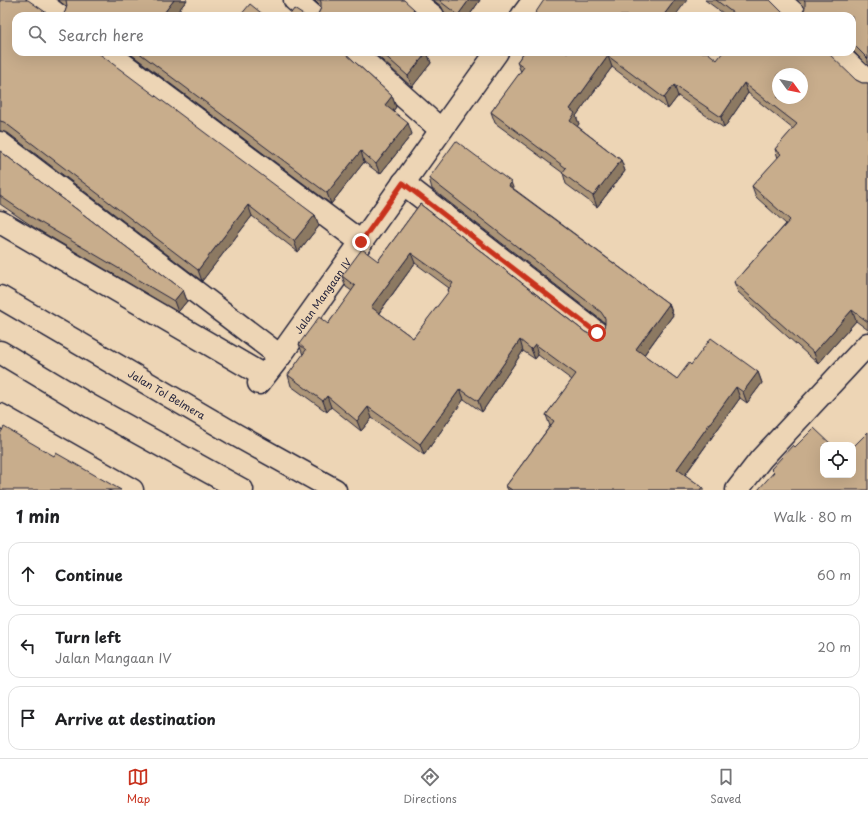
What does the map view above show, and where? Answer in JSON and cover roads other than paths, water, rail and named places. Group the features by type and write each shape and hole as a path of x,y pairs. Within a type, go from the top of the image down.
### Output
{"main road":[{"path":"38,0 54,12"},
{"path":"295,0 308,12"},
{"path":"413,0 428,12"},
{"path":"525,12 534,0"},
{"path":"779,0 792,12"},
{"path":"112,56 361,242"},
{"path":"358,56 441,130"},
{"name":"Jalan Mangaan IV","path":"0,222 261,379 280,356 441,130 488,56"},
{"path":"840,56 868,82"},
{"path":"0,143 280,356"},
{"path":"403,183 597,333"},
{"name":"Jalan Tol Belmera","path":"0,297 236,435 335,490"},
{"path":"737,490 761,459 868,344"},
{"path":"0,352 90,406 242,490"},
{"path":"0,415 132,490"}]}
